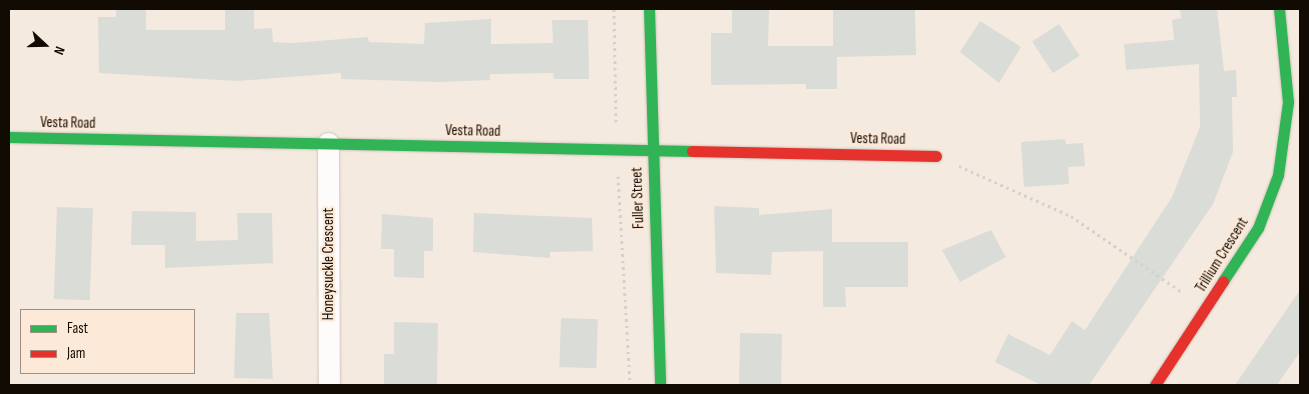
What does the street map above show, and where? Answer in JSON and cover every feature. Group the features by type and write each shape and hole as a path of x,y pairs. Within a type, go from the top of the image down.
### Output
{"street":[{"name":"Fuller Street","path":"649,9 660,385"},
{"name":"Trillium Crescent","path":"1155,385 1258,228 1278,175 1288,102 1279,9"},
{"name":"Vesta Road","path":"9,137 936,156"},
{"name":"Honeysuckle Crescent","path":"328,143 329,385"}],"path":[{"path":"614,9 616,123"},
{"path":"936,156 1071,216 1206,309"},
{"path":"617,169 630,385"}],"building":[{"path":"116,9 146,9 146,30 225,30 225,9 254,9 254,29 272,28 273,42 293,43 368,37 369,42 424,44 425,23 491,19 491,44 553,43 552,20 588,20 589,79 554,79 553,73 490,74 490,80 440,82 341,79 341,73 237,81 99,73 98,17 116,17"},
{"path":"732,9 769,9 768,46 833,46 833,9 915,10 916,55 837,57 837,89 806,89 806,84 711,85 711,33 732,33"},
{"path":"1180,9 1217,9 1224,71 1236,70 1237,97 1232,97 1233,152 1213,204 1089,385 1041,385 995,362 1008,334 1050,355 1072,321 1085,330 1172,197 1200,127 1199,64 1126,70 1124,44 1174,40 1172,20 1181,18"},
{"path":"980,21 1021,47 999,83 960,52"},
{"path":"1059,24 1080,56 1053,73 1032,41"},
{"path":"1065,139 1066,144 1083,143 1085,166 1068,167 1069,184 1024,187 1021,142"},
{"path":"714,206 759,208 759,215 832,209 832,242 908,242 908,287 845,287 846,307 823,307 823,251 772,252 771,275 716,273"},
{"path":"57,207 93,208 90,300 54,299"},
{"path":"132,211 196,212 196,241 238,240 237,213 272,213 273,263 165,268 165,245 131,245"},
{"path":"474,213 592,218 593,251 550,252 550,258 473,252"},
{"path":"382,214 433,218 433,251 424,251 424,278 394,277 394,249 381,249"},
{"path":"991,230 1006,257 960,282 942,250"},
{"path":"1300,290 1300,352 1277,385 1235,385"},
{"path":"236,313 269,313 273,379 234,378"},
{"path":"561,318 598,319 596,368 559,367"},
{"path":"394,322 438,323 437,385 384,384 384,354 394,354"},
{"path":"740,333 782,334 781,385 739,385"}],"traffic: fast":[{"path":"649,9 660,385"},
{"path":"1223,281 1258,228 1278,175 1288,102 1279,9"},
{"path":"9,137 692,151"}],"traffic: jam":[{"path":"692,151 936,156"},
{"path":"1155,385 1223,281"}]}
